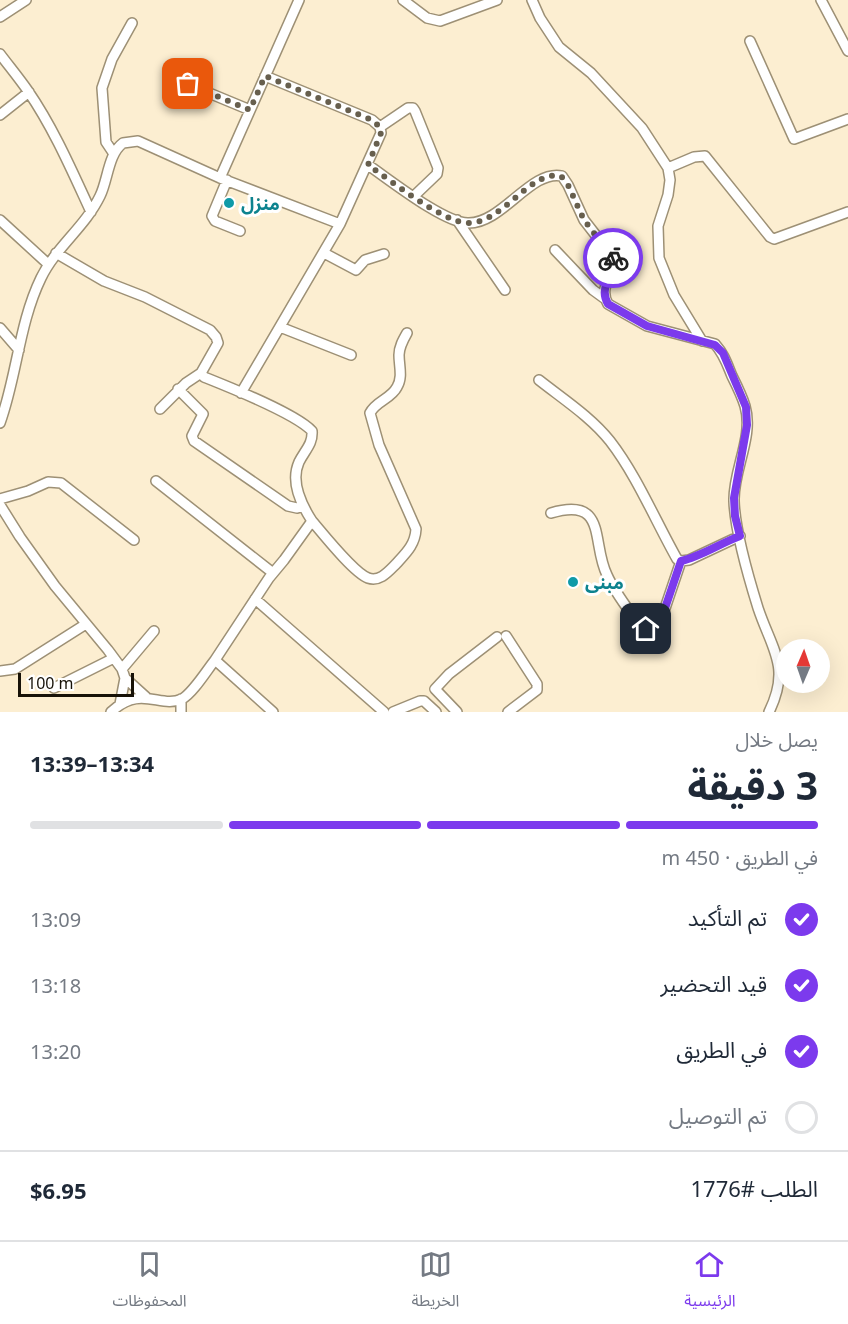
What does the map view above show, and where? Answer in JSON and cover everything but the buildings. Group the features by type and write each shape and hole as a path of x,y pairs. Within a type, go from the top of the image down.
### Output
{"street":[{"path":"0,17 26,0"},
{"path":"240,231 213,219 212,216 223,179 250,110 299,0"},
{"path":"403,0 427,18 435,21 444,20 497,0"},
{"path":"531,0 559,48 591,73 642,128 668,168 670,180 668,195 658,226 660,258 674,295 702,341"},
{"path":"821,0 848,51"},
{"path":"114,154 106,142 102,88 112,59 132,23"},
{"path":"750,41 794,139 848,119"},
{"path":"0,54 29,92 65,156 91,212"},
{"path":"168,76 250,110"},
{"path":"241,393 340,224 380,138 380,127 372,120 265,76"},
{"path":"0,114 29,92"},
{"path":"380,127 408,108 413,108 415,111 437,162 438,171 414,196"},
{"path":"0,423 30,306 48,264 91,212 104,187 114,154 123,143 131,140 138,141 223,179 340,224"},
{"path":"668,168 694,157 705,156 774,239 848,212"},
{"path":"368,165 439,212 467,223 483,220 504,208 539,180 554,175 561,176 568,185 584,220 620,266 605,285 604,298"},
{"path":"457,220 505,290"},
{"path":"2,226 48,264"},
{"path":"555,250 608,304 647,326 715,345 723,353 746,407 747,425 734,498 735,516 759,609 771,638 779,669 778,693 768,712"},
{"path":"56,253 104,281 145,297 210,330 216,337 218,343 201,373 178,389 160,409"},
{"path":"324,253 356,270 365,260 384,254"},
{"path":"280,327 351,355"},
{"path":"0,328 19,350"},
{"path":"201,373 204,377 241,393 307,426 312,431 311,443 299,462 296,472 298,495 303,506 312,521 353,566 368,578 379,578 386,575 416,538 416,529 379,445 372,427 370,413 398,386 401,375 399,349 407,333"},
{"path":"539,380 593,423 610,441 677,559 689,560 740,536"},
{"path":"178,389 202,414 192,436 194,441 288,506 297,508 303,506"},
{"path":"156,481 273,573"},
{"path":"0,499 28,491 48,482 62,483 134,540"},
{"path":"0,504 29,550 114,658 123,673 146,697"},
{"path":"551,513 566,508 574,509 587,514 594,522 606,574 640,626 646,629 659,626 681,561"},
{"path":"111,712 120,704 146,697 181,699 189,693 215,660 273,573 312,521"},
{"path":"255,599 384,712"},
{"path":"0,671 15,669 86,624"},
{"path":"120,704 123,673 154,631"},
{"path":"457,712 435,689 449,674 501,636 537,684 537,690 508,712"},
{"path":"54,688 114,658"},
{"path":"215,660 273,712"},
{"path":"181,699 181,712"},
{"path":"393,712 420,700 436,712"}],"way so far":[{"path":"188,84 250,110 265,76 372,120 380,127 381,133 368,165 430,207 448,217 467,223 483,220 504,208 539,180 554,175 561,176 565,179 584,220 613,258"}],"place":[{"name":"منزل","path":"229,203"},
{"name":"مبنى","path":"573,582"}],"route":[{"path":"613,258 620,266 605,285 604,298 608,304 647,326 715,345 723,353 746,407 747,425 734,498 735,516 740,536 689,560 681,561 659,626 646,629"}]}
